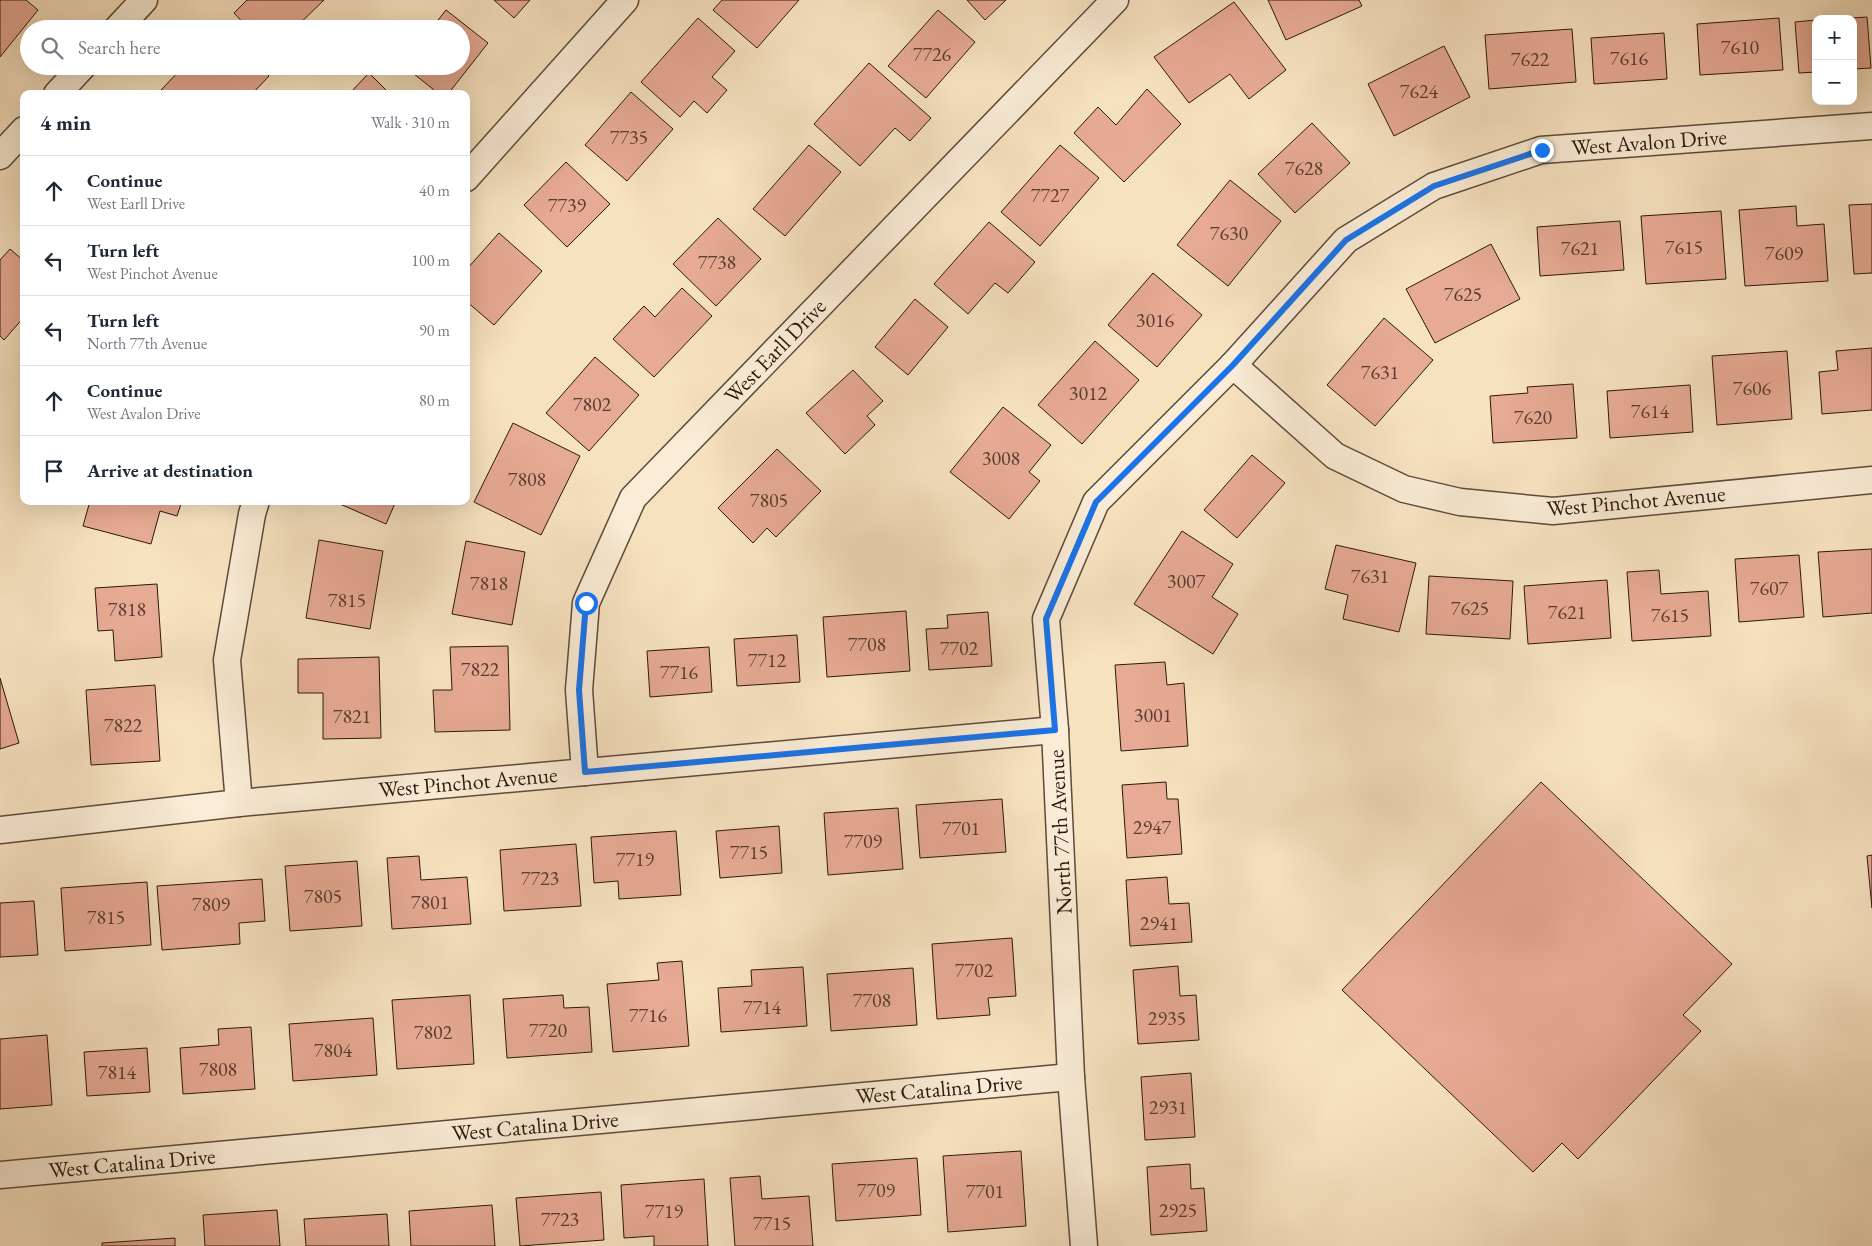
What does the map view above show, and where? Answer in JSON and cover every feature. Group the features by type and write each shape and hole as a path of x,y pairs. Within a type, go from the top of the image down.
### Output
{"street":[{"path":"125,20 144,0"},
{"path":"470,174 625,0"},
{"name":"West Earll Drive","path":"585,772 579,690 586,603 633,498 1115,0"},
{"path":"62,90 75,75"},
{"name":"West Avalon Drive","path":"1233,365 1346,240 1434,186 1542,150 1872,126"},
{"path":"0,156 20,134"},
{"name":"West Pinchot Avenue","path":"1233,365 1335,456 1404,489 1460,502 1553,511 1872,480"},
{"name":"North 77th Avenue","path":"1084,1246 1070,1076 1055,730 1046,619 1096,502 1233,365"},
{"path":"238,803 227,660 255,505"},
{"name":"West Pinchot Avenue","path":"0,830 238,803 1055,730"},
{"name":"West Catalina Drive","path":"0,1175 1070,1076"}],"building":[{"path":"0,0 26,0 38,10 30,20 20,20 20,32 0,57"},
{"path":"247,0 324,0 303,20 241,20 234,13"},
{"path":"494,0 530,0 514,18"},
{"path":"722,0 799,0 757,48 713,10"},
{"path":"967,0 1006,0 985,20"},
{"path":"1268,0 1359,0 1362,6 1286,40"},
{"path":"1234,2 1286,70 1249,99 1230,74 1189,103 1154,57"},
{"path":"446,10 459,20 438,20"},
{"path":"938,10 975,42 926,98 888,66"},
{"path":"1867,17 1871,68 1857,69 1857,18"},
{"path":"698,18 735,51 712,77 727,90 707,113 694,101 680,117 641,82"},
{"path":"1779,18 1783,70 1700,75 1697,24"},
{"path":"1812,20 1812,72 1799,73 1795,22"},
{"path":"470,29 488,43 470,66"},
{"path":"1572,29 1576,82 1489,89 1485,35"},
{"path":"1664,33 1667,79 1594,84 1591,38"},
{"path":"1444,46 1470,97 1394,136 1368,84"},
{"path":"869,63 931,118 910,141 895,128 860,166 814,124"},
{"path":"175,75 269,76 256,90 161,90"},
{"path":"367,75 371,75 386,90 353,90"},
{"path":"415,75 463,75 451,90 434,90"},
{"path":"1147,89 1181,124 1124,182 1074,133 1098,107 1116,125"},
{"path":"631,92 673,129 627,181 585,145"},
{"path":"1312,123 1350,163 1295,213 1258,174"},
{"path":"809,145 841,172 785,236 753,209"},
{"path":"1060,145 1099,178 1040,246 1001,212"},
{"path":"566,162 610,204 567,247 524,205"},
{"path":"1230,180 1281,221 1228,286 1177,245"},
{"path":"1872,204 1872,273 1854,274 1849,205"},
{"path":"1796,206 1797,226 1824,224 1828,281 1745,286 1739,210"},
{"path":"1721,211 1726,279 1646,284 1641,216"},
{"path":"718,218 761,259 716,306 673,264"},
{"path":"1620,221 1624,270 1540,276 1537,227"},
{"path":"989,222 1035,262 1008,293 995,283 968,314 934,284"},
{"path":"499,233 542,271 494,325 470,304 470,266"},
{"path":"1491,244 1520,299 1435,343 1406,289"},
{"path":"10,249 20,258 20,322 4,340 0,336 0,260"},
{"path":"1153,273 1202,315 1157,367 1108,325"},
{"path":"682,288 712,316 654,377 613,339 644,306 655,317"},
{"path":"915,299 948,327 908,375 875,347"},
{"path":"1384,318 1433,360 1375,426 1327,385"},
{"path":"1095,341 1139,380 1082,444 1038,405"},
{"path":"1872,348 1872,410 1822,414 1819,372 1838,370 1836,351"},
{"path":"1787,351 1792,419 1717,425 1712,356"},
{"path":"595,357 639,395 589,451 546,413"},
{"path":"853,370 883,401 867,416 875,425 845,454 806,413"},
{"path":"1573,384 1577,438 1493,443 1490,396 1528,393 1527,387"},
{"path":"1690,385 1693,432 1610,438 1607,391"},
{"path":"1003,407 1051,445 1029,472 1040,481 1009,519 950,472"},
{"path":"513,423 580,456 541,535 474,502"},
{"path":"777,449 821,491 776,537 767,528 753,543 718,508"},
{"path":"1252,455 1285,483 1237,538 1204,510"},
{"path":"89,505 181,505 177,516 160,511 151,544 83,526"},
{"path":"342,505 394,505 386,524"},
{"path":"1182,531 1233,564 1212,597 1238,614 1213,654 1134,604"},
{"path":"319,540 383,551 370,629 306,618"},
{"path":"466,541 525,552 512,625 452,614"},
{"path":"1336,545 1416,563 1399,632 1343,619 1348,595 1325,589"},
{"path":"1872,549 1872,613 1823,617 1818,552"},
{"path":"1799,555 1804,617 1739,622 1735,559"},
{"path":"1659,570 1661,594 1708,591 1711,636 1632,641 1627,572"},
{"path":"1429,576 1513,581 1510,639 1426,634"},
{"path":"1607,580 1611,638 1528,644 1524,586"},
{"path":"157,584 162,657 115,661 113,630 98,631 95,588"},
{"path":"906,611 910,671 827,677 823,617"},
{"path":"988,612 992,666 929,670 926,629 948,628 947,615"},
{"path":"797,635 800,682 737,686 734,639"},
{"path":"508,646 510,730 435,732 433,690 452,690 450,647"},
{"path":"709,647 712,692 650,697 647,651"},
{"path":"379,657 381,738 323,739 323,693 298,693 298,659"},
{"path":"1165,662 1167,685 1184,683 1188,746 1121,751 1115,665"},
{"path":"0,678 19,743 0,749"},
{"path":"155,685 160,761 91,765 86,690"},
{"path":"1166,782 1167,799 1178,799 1182,854 1127,858 1122,785"},
{"path":"1541,782 1732,964 1683,1015 1701,1031 1578,1159 1562,1143 1533,1172 1342,990"},
{"path":"1002,799 1006,852 920,858 916,805"},
{"path":"898,808 903,869 828,875 824,813"},
{"path":"779,826 782,873 720,878 716,831"},
{"path":"676,831 681,895 619,899 618,881 594,883 591,837"},
{"path":"576,844 581,906 504,911 500,850"},
{"path":"1872,855 1872,908 1867,856"},
{"path":"419,856 421,880 467,877 471,924 392,929 387,858"},
{"path":"357,861 362,926 290,931 285,866"},
{"path":"1167,877 1169,904 1189,903 1192,942 1130,946 1126,880"},
{"path":"262,879 265,921 239,923 240,944 162,950 157,886"},
{"path":"147,882 151,945 65,951 61,888"},
{"path":"34,901 38,955 0,957 0,903"},
{"path":"1012,938 1016,996 988,998 990,1015 937,1019 932,944"},
{"path":"682,961 689,1046 613,1052 607,984 659,980 657,963"},
{"path":"1178,966 1180,996 1196,995 1199,1040 1138,1044 1133,970"},
{"path":"803,967 807,1026 721,1032 718,988 752,986 751,970"},
{"path":"913,968 917,1025 831,1031 827,974"},
{"path":"470,995 474,1064 397,1069 392,1000"},
{"path":"563,995 564,1008 589,1007 592,1052 507,1058 503,999"},
{"path":"373,1018 377,1075 293,1081 289,1024"},
{"path":"251,1027 255,1089 183,1094 180,1048 219,1045 218,1029"},
{"path":"47,1035 52,1105 0,1109 0,1039"},
{"path":"147,1048 150,1092 87,1096 84,1052"},
{"path":"1191,1073 1195,1137 1145,1140 1141,1077"},
{"path":"1021,1151 1026,1226 948,1232 943,1156"},
{"path":"917,1158 921,1215 836,1221 832,1164"},
{"path":"1190,1164 1191,1189 1204,1188 1207,1231 1151,1235 1147,1167"},
{"path":"760,1176 762,1199 809,1196 813,1246 735,1246 730,1178"},
{"path":"704,1179 708,1246 654,1246 654,1236 624,1238 621,1185"},
{"path":"601,1192 604,1240 520,1246 516,1198"},
{"path":"492,1205 495,1246 411,1246 409,1211"},
{"path":"277,1210 280,1246 205,1246 203,1215"},
{"path":"387,1214 389,1246 306,1246 304,1219"},
{"path":"175,1238 175,1246 102,1246 102,1243"}],"route":[{"path":"586,603 579,690 585,772 1055,730 1046,619 1096,502 1233,365 1346,240 1434,186 1542,150"}]}
